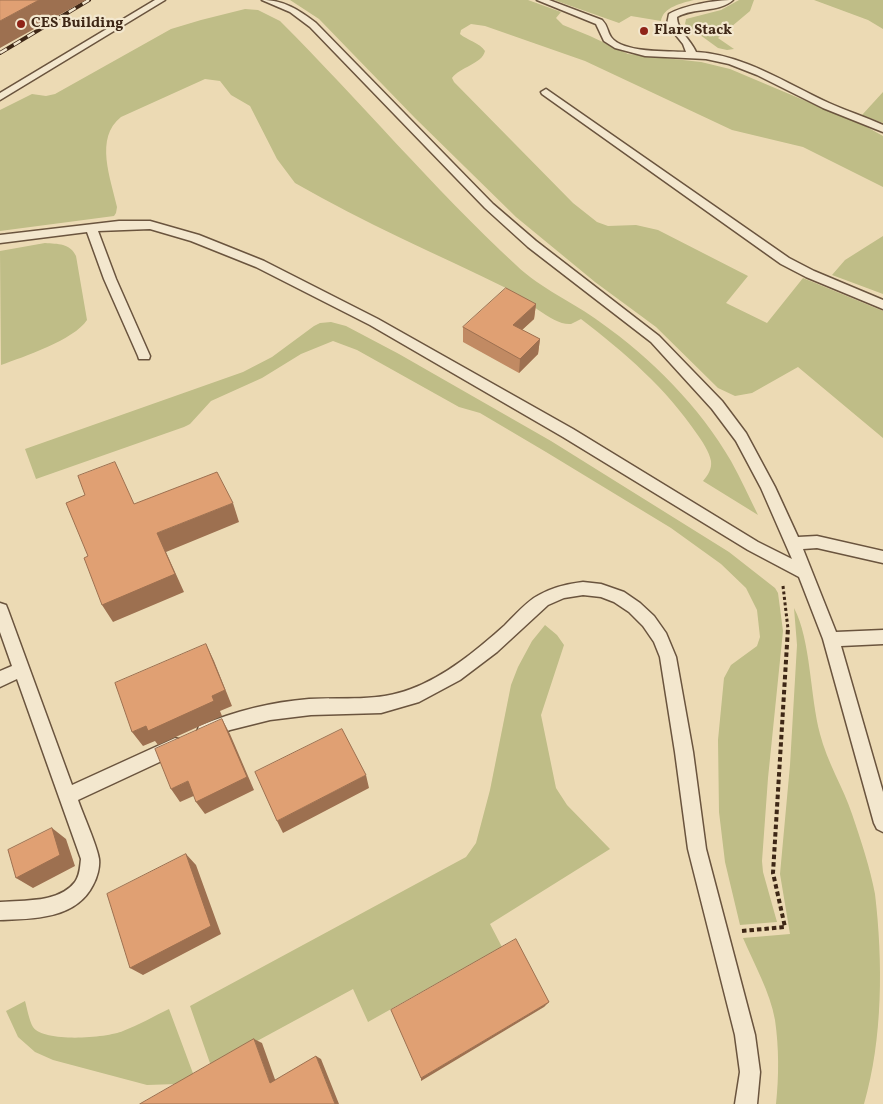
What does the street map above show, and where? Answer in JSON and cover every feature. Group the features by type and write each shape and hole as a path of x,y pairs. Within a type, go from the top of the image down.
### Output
{"lane":[{"path":"0,97 161,0"},
{"path":"266,0 293,10 313,25 489,206 532,244 634,320 685,369 717,405 741,437 768,488 793,543 831,639 883,823"},
{"path":"541,0 599,22 603,26 607,39 622,48 642,52 720,58 883,129"},
{"path":"692,55 688,44 672,24 672,16 684,10 720,4 729,0"},
{"path":"546,92 785,261 810,274 883,305"},
{"path":"0,239 130,224 162,227 260,264 374,322 560,428 780,561 805,573"},
{"path":"91,228 110,279 144,356"},
{"path":"793,543 817,542 883,557"},
{"path":"67,796 234,721 281,710 390,703 426,692 462,669 543,600 553,594 572,589 590,589 616,595 630,603 650,622 663,642 668,657 684,752 697,849 717,933 745,1035 750,1072 746,1104"},
{"path":"0,610 20,670 90,859 90,873 85,883 76,894 58,905 40,909 0,911"},
{"path":"831,639 883,637"},
{"path":"0,679 20,670"}],"path":[{"path":"717,933 785,927 773,873 789,634 780,561"}],"shaded area":[{"path":"290,0 528,0 561,12 556,18 563,25 628,54 701,62 730,69 865,126 883,136 883,187 803,147 732,130 585,61 485,26 471,24 461,30 460,34 485,51 480,59 452,78 454,82 573,203 597,222 608,226 636,225 658,230 748,276 726,303 767,323 803,278 883,311 883,438 798,367 752,393 735,396 718,388 656,327 595,282 516,217 415,118 319,19"},
{"path":"554,0 694,0 669,9 662,16 661,21 631,16 619,23"},
{"path":"739,0 754,0 750,11 718,38 734,49 718,48 685,24 686,19 721,10"},
{"path":"814,0 883,0 883,29 868,20"},
{"path":"245,9 258,10 280,21 455,206 526,274 600,322 638,351 656,368 689,403 719,441 735,468 758,515 703,481 711,467 711,461 703,443 685,417 644,372 581,319 571,324 547,316 508,289 374,225 295,183 277,159 250,106 231,95 220,81 205,79 121,117 113,126 108,136 106,147 109,172 117,207 114,216 0,231 0,110 32,94 46,96 55,94 171,29"},
{"path":"883,92 883,123 862,115"},
{"path":"883,236 883,294 832,275 845,260"},
{"path":"45,243 67,246 76,256 87,320 60,341 1,365 0,251"},
{"path":"331,322 346,326 399,354 551,441 729,552 775,588 778,593 783,631 768,778 762,861 763,872 777,922 740,925 725,862 719,812 718,740 724,678 731,665 757,646 760,637 757,610 746,588 721,564 671,528 546,452 480,413 459,407 357,350 333,341 301,354 262,378 211,401 190,424 184,427 36,479 25,449 243,372 272,357 314,326 320,323"},
{"path":"794,608 804,636 820,734 852,814 868,864 875,894 878,920 880,1000 875,1053 864,1104 776,1104 778,1062 775,1020 766,989 743,938 790,934 780,874 790,765 797,645"},
{"path":"545,625 557,635 564,645 541,715 556,788 567,805 610,849 490,924 502,947 368,1022 353,989 211,1066 190,1006 466,857 476,843 490,790 511,685 532,641"},
{"path":"25,1001 33,1027 39,1032 76,1038 104,1036 123,1031 169,1009 194,1076 177,1084 147,1085 53,1060 35,1052 18,1037 6,1011"}],"building":[{"path":"0,0 39,0 0,21"},
{"path":"506,288 536,304 513,325 540,339 520,359 463,327"},
{"path":"115,462 134,504 217,472 233,503 157,533 175,574 102,605 84,558 88,556 66,503 85,495 78,476"},
{"path":"206,644 225,690 212,696 214,701 148,731 146,726 132,732 115,683"},
{"path":"222,719 247,777 196,802 188,781 171,789 155,749"},
{"path":"342,729 366,775 277,821 255,772"},
{"path":"52,828 60,855 16,878 8,850"},
{"path":"186,854 211,926 130,968 107,894"},
{"path":"516,939 549,1002 421,1078 391,1010"},
{"path":"254,1039 270,1083 316,1056 335,1104 140,1104"}],"railway":[{"path":"0,53 89,0"}],"place":[{"name":"CES Building","path":"21,24"},
{"name":"Flare Stack","path":"644,31"}]}
